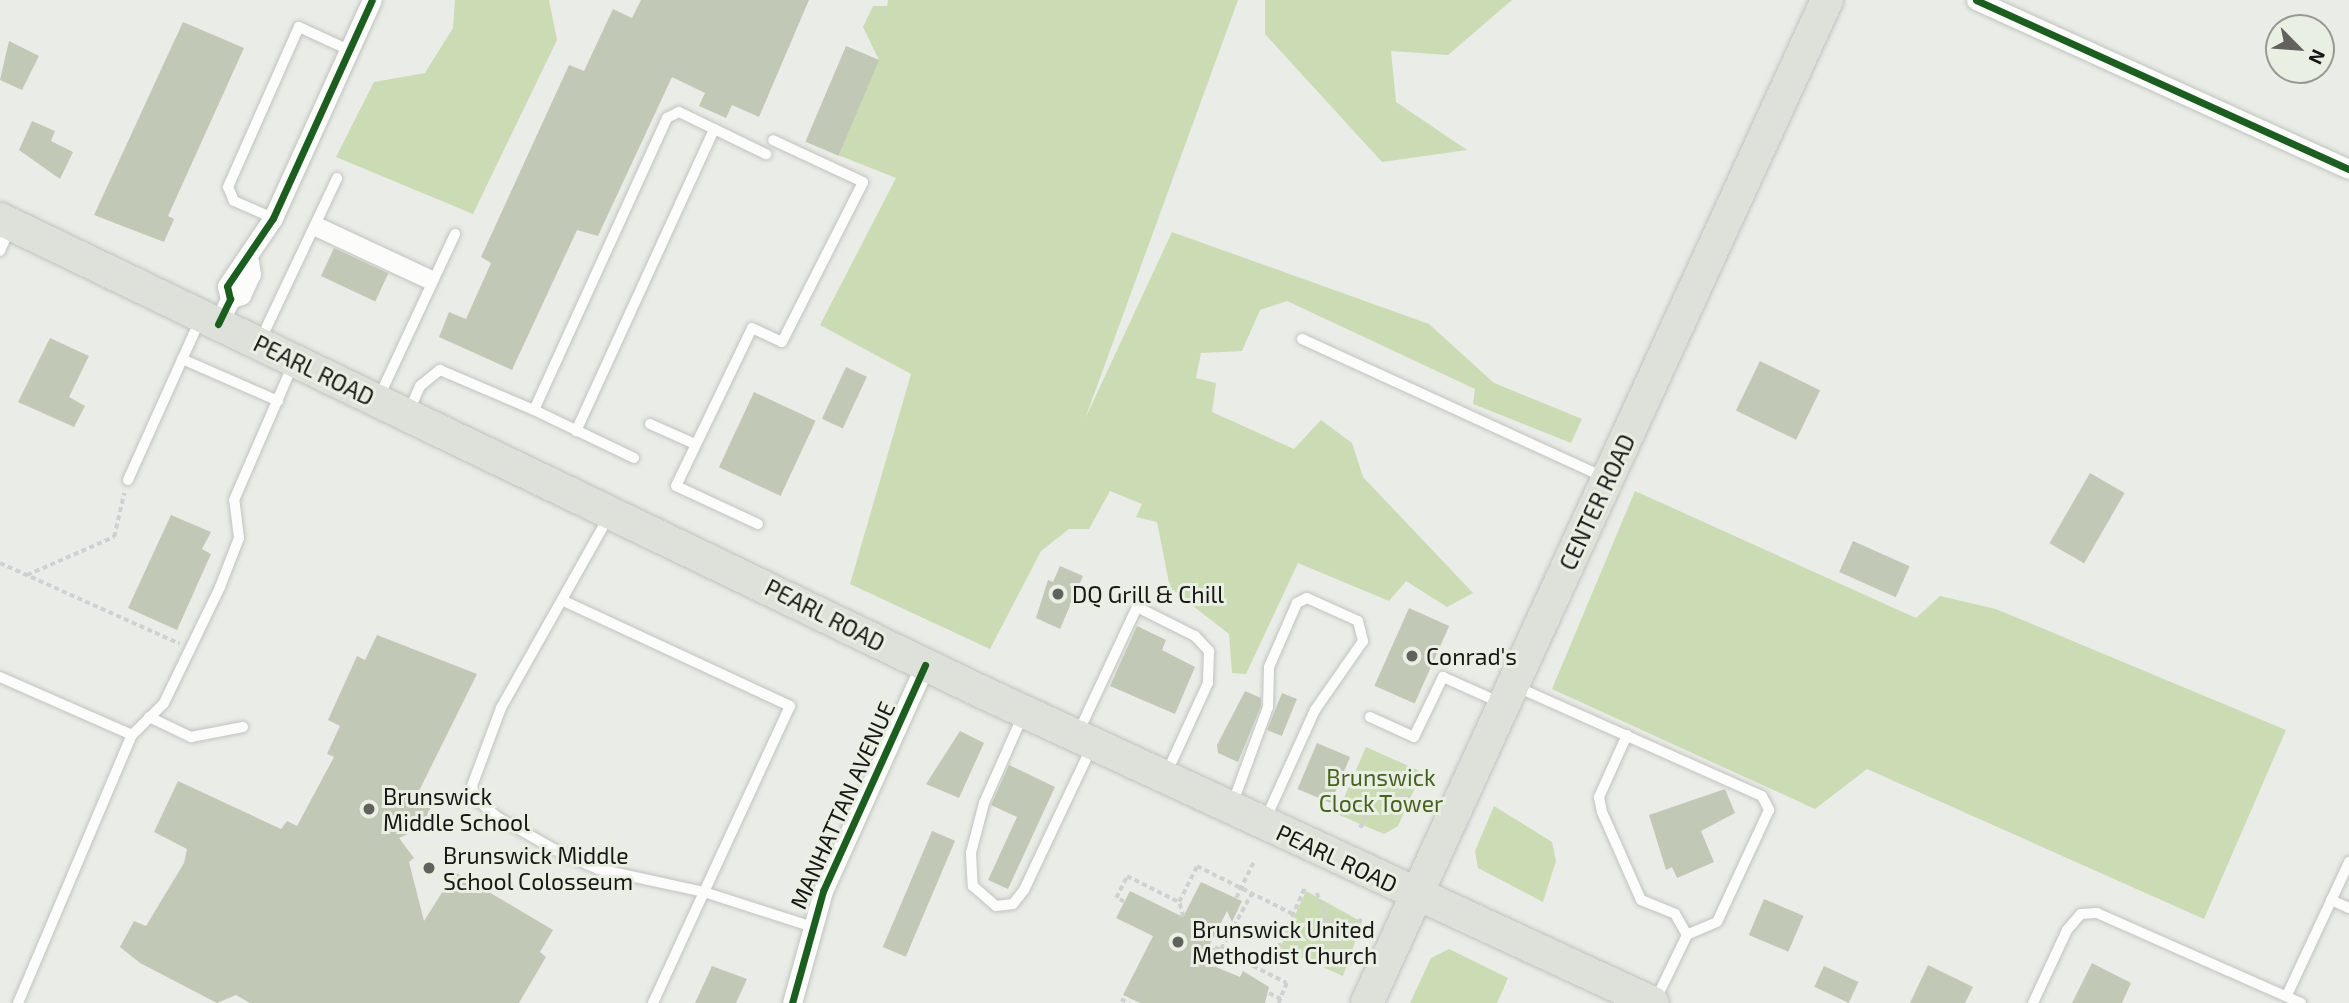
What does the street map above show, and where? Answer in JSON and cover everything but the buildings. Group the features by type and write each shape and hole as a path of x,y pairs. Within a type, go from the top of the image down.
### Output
{"main road":[{"name":"CENTER ROAD","path":"1367,1003 1827,0"},
{"name":"PEARL ROAD","path":"4,232 217,313 259,343 925,665 1654,1003"}],"street":[{"path":"217,313 241,295 251,274 249,261 273,218 372,0"},
{"path":"1976,0 2349,169"},
{"name":"MANHATTAN AVENUE","path":"792,1003 810,926 925,665"}],"lane":[{"path":"273,218 234,201 228,187 299,27 349,50"},
{"path":"534,411 667,118 679,112 766,153"},
{"path":"576,431 714,129"},
{"path":"758,524 676,486 752,328 782,342 863,181 773,140"},
{"path":"259,343 337,178"},
{"path":"315,226 433,281"},
{"path":"377,401 455,234"},
{"path":"128,480 182,359 217,313"},
{"path":"1302,339 1608,479"},
{"path":"182,359 278,401"},
{"path":"18,1003 132,735 149,717 192,650 239,538 234,500 294,360"},
{"path":"407,415 420,386 440,370 634,458"},
{"path":"650,424 695,444"},
{"path":"611,511 566,601 487,739 473,773 476,799 517,830 598,869 704,891 810,926"},
{"path":"1231,807 1268,707 1269,667 1297,603 1307,598 1358,621 1363,640 1315,710 1263,824"},
{"path":"566,601 790,706 653,1003"},
{"path":"1025,711 984,803 971,853 973,886 996,906 1013,904 1024,890 1137,607 1195,636 1209,651 1208,683 1165,776"},
{"path":"0,677 132,735"},
{"path":"1370,717 1414,737 1443,677 1509,695 1627,735 1762,796 1769,810 1717,922 1687,935 1654,1003"},
{"path":"149,717 191,737 243,727"},
{"path":"1627,735 1599,797 1602,812 1641,900 1675,914 1687,935"},
{"path":"2288,993 2349,862"},
{"path":"2331,901 2349,908"},
{"path":"2033,1003 2067,930 2081,914 2097,913 2288,993 2301,1003"}],"path":[{"path":"27,575 114,537 128,480"},
{"path":"0,563 192,650"},
{"path":"1360,828 1372,802 1389,796 1413,798"},
{"path":"1236,898 1254,863"},
{"path":"1183,917 1179,902 1198,866 1293,914"},
{"path":"1124,902 1116,898 1127,876 1179,902"},
{"path":"1278,948 1305,887"},
{"path":"1212,953 1220,950 1252,893"},
{"path":"1317,893 1328,921 1341,927 1364,919"},
{"path":"1328,921 1319,935 1336,940 1350,965"},
{"path":"1336,940 1341,927"},
{"path":"1232,929 1245,935"},
{"path":"1220,950 1287,984 1280,1001 1269,993"},
{"path":"1121,999 1129,1003"}],"green space":[{"path":"455,0 549,0 557,40 473,214 336,157 374,82 425,73 453,28"},
{"path":"888,0 1238,0 1085,419 1172,232 1429,324 1494,383 1582,419 1571,443 1473,404 1475,389 1287,301 1260,310 1242,351 1201,353 1196,378 1216,383 1212,412 1294,449 1321,420 1352,443 1363,477 1473,593 1447,607 1406,581 1389,601 1298,563 1246,674 1232,673 1229,634 1170,588 1157,522 1136,517 1142,504 1110,491 1089,529 1069,529 1041,551 990,649 850,584 911,374 820,325 896,178 833,153 879,60 863,27 873,6 887,6"},
{"path":"1265,0 1512,0 1448,55 1391,51 1396,102 1467,150 1382,162 1265,34"},
{"path":"1635,491 1916,618 1940,596 1996,609 2286,730 2204,919 1867,769 1815,809 1552,689"},
{"name":"Brunswick Clock Tower","path":"1366,747 1422,772 1398,826 1384,834 1337,814"},
{"path":"1494,806 1552,842 1556,861 1543,902 1478,868 1475,851"},
{"path":"1306,891 1362,922 1343,976 1280,948"},
{"path":"1449,949 1508,978 1497,1003 1410,1003 1431,958"}],"cycle path":[{"path":"218,324 230,299 227,286 273,218 372,0"},
{"path":"1976,0 2349,169"},
{"path":"792,1003 823,891 925,665"}],"place":[{"name":"DQ Grill & Chill","path":"1058,594"},
{"name":"Conrad's","path":"1412,656"},
{"name":"Brunswick Middle School","path":"369,809"},
{"name":"Brunswick Middle School Colosseum","path":"429,868"},
{"name":"Brunswick United Methodist Church","path":"1178,942"}]}
